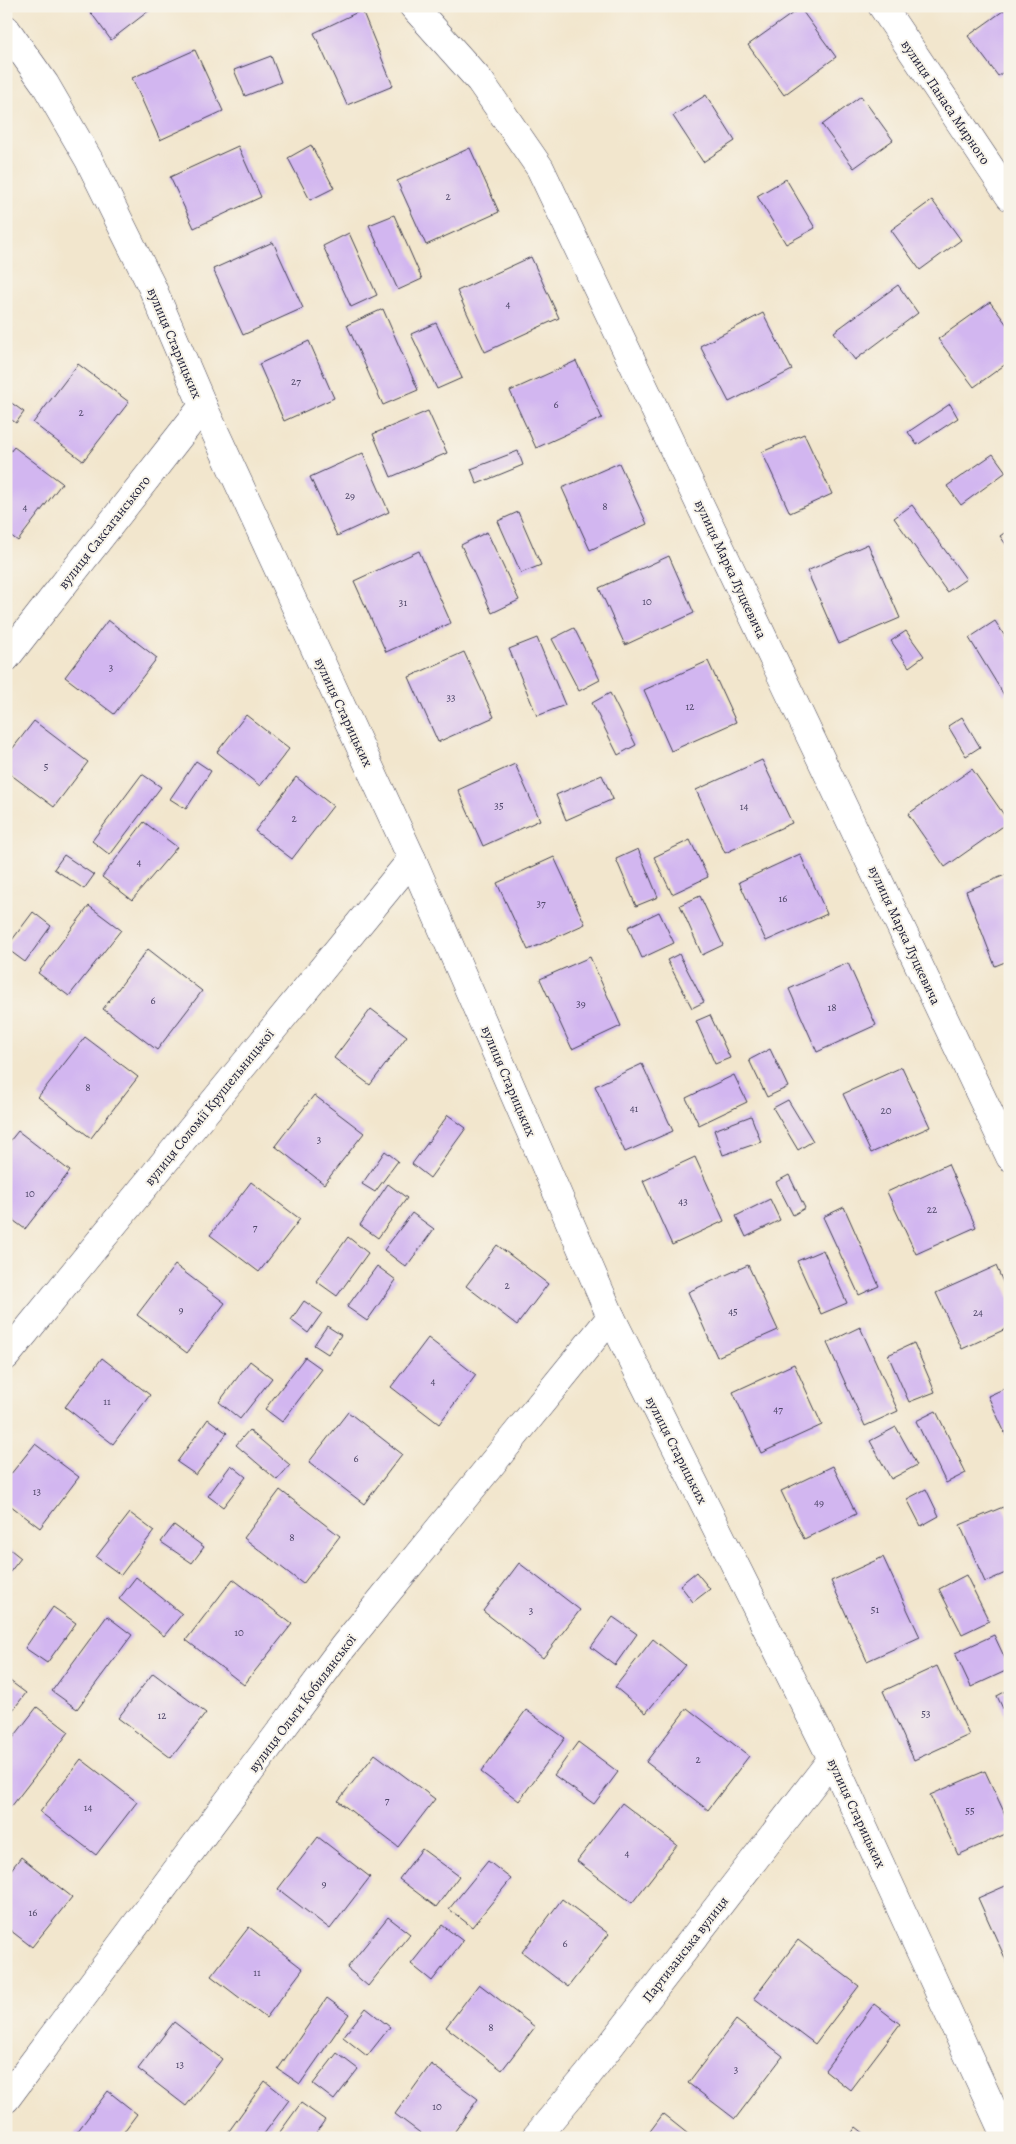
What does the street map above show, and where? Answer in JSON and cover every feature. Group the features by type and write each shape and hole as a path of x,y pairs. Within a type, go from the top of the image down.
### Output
{"street":[{"name":"вулиця Марка Луцкевича","path":"413,6 480,81 540,168 1010,1157"},
{"name":"вулиця Панаса Мирного","path":"882,6 1010,197"},
{"name":"вулиця Старицьких","path":"6,29 45,84 90,160 152,287 203,406 412,859 611,1317 832,1759 1006,2138"},
{"name":"вулиця Саксаганського","path":"6,658 203,406"},
{"name":"вулиця Соломії Крушельницької","path":"6,1356 412,859"},
{"name":"вулиця Ольги Кобилянської","path":"6,2098 50,2043 343,1646 611,1317"},
{"name":"Партизанська вулиця","path":"536,2138 587,2076 832,1759"}],"building":[{"path":"86,6 155,6 111,40"},
{"path":"1010,6 1010,67 998,76 968,36"},
{"path":"800,8 836,57 784,95 748,45"},
{"path":"362,10 393,86 347,105 314,33"},
{"path":"195,50 223,111 160,140 132,78"},
{"path":"271,56 281,82 245,96 234,70"},
{"path":"706,95 735,141 703,162 673,116"},
{"path":"861,96 893,140 854,168 822,125"},
{"path":"311,145 334,188 310,200 288,158"},
{"path":"238,146 261,197 194,228 170,177"},
{"path":"470,148 499,212 426,245 397,181"},
{"path":"786,179 815,228 786,244 757,196"},
{"path":"932,200 961,240 920,270 891,230"},
{"path":"394,215 422,279 398,290 369,225"},
{"path":"349,233 377,295 351,307 323,246"},
{"path":"273,242 303,308 243,335 213,269"},
{"path":"531,257 559,318 485,352 457,291"},
{"path":"898,285 918,313 855,360 834,332"},
{"path":"990,302 1010,329 1010,361 974,387 938,339"},
{"path":"383,309 418,390 383,405 347,325"},
{"path":"763,313 792,370 729,402 700,346"},
{"path":"436,323 462,378 437,389 411,334"},
{"path":"309,341 334,398 284,421 259,364"},
{"path":"576,361 602,418 536,448 510,391"},
{"path":"78,364 129,402 83,461 33,423"},
{"path":"6,399 24,412 16,423 6,416"},
{"path":"950,404 958,418 917,445 908,432"},
{"path":"428,411 447,453 391,477 373,434"},
{"path":"804,434 832,494 790,513 762,452"},
{"path":"14,447 62,483 18,541 6,532 6,457"},
{"path":"518,451 523,465 477,484 471,469"},
{"path":"363,453 389,512 337,536 310,477"},
{"path":"993,454 1006,472 961,505 947,486"},
{"path":"619,463 647,524 590,550 562,488"},
{"path":"912,505 966,579 947,592 894,518"},
{"path":"518,512 541,565 521,573 498,521"},
{"path":"1010,529 1010,550 1000,536"},
{"path":"487,532 519,600 492,613 461,545"},
{"path":"868,544 900,618 839,644 807,571"},
{"path":"419,551 451,623 386,652 354,581"},
{"path":"669,556 694,613 625,645 599,588"},
{"path":"108,620 157,658 114,714 65,677"},
{"path":"995,621 1010,644 1010,691 1004,695 969,638"},
{"path":"574,628 600,680 579,691 552,639"},
{"path":"906,631 924,656 909,667 891,641"},
{"path":"537,638 565,705 537,716 509,649"},
{"path":"464,652 494,717 438,742 409,677"},
{"path":"708,661 736,722 671,751 644,690"},
{"path":"610,693 636,745 618,755 592,703"},
{"path":"246,715 289,749 260,786 217,752"},
{"path":"962,717 980,747 966,756 948,726"},
{"path":"34,721 88,762 54,807 6,771 6,757"},
{"path":"762,760 792,823 725,853 696,790"},
{"path":"196,761 211,771 186,809 170,799"},
{"path":"515,764 540,820 483,846 458,790"},
{"path":"972,769 1009,822 945,867 908,814"},
{"path":"142,774 161,787 110,855 92,841"},
{"path":"602,775 613,799 566,820 556,795"},
{"path":"296,777 333,806 292,859 255,831"},
{"path":"144,822 177,847 132,900 102,877"},
{"path":"690,840 708,877 672,894 654,857"},
{"path":"638,849 658,897 636,906 616,859"},
{"path":"800,854 827,914 766,941 739,882"},
{"path":"64,855 94,875 84,889 54,869"},
{"path":"554,857 585,924 528,950 497,883"},
{"path":"1010,873 1010,960 995,966 966,891"},
{"path":"700,896 723,945 702,955 680,905"},
{"path":"89,906 121,930 69,996 38,973"},
{"path":"33,912 51,926 25,962 6,948"},
{"path":"659,912 674,943 642,958 628,927"},
{"path":"148,949 202,991 157,1050 103,1009"},
{"path":"679,954 704,1002 692,1008 667,960"},
{"path":"590,957 621,1026 572,1049 540,979"},
{"path":"848,963 876,1025 817,1052 789,989"},
{"path":"371,1009 407,1036 370,1085 334,1058"},
{"path":"710,1015 730,1058 715,1064 696,1021"},
{"path":"85,1037 138,1077 91,1138 38,1097"},
{"path":"770,1049 788,1087 767,1097 749,1060"},
{"path":"642,1064 673,1131 625,1152 595,1086"},
{"path":"902,1067 930,1127 871,1153 843,1094"},
{"path":"734,1075 747,1102 699,1125 686,1098"},
{"path":"314,1095 364,1133 324,1184 275,1146"},
{"path":"788,1100 813,1141 798,1150 773,1108"},
{"path":"448,1115 466,1128 430,1178 412,1164"},
{"path":"751,1116 761,1142 723,1155 714,1130"},
{"path":"18,1131 70,1171 25,1229 6,1215 6,1146"},
{"path":"385,1151 398,1161 375,1192 362,1184"},
{"path":"695,1157 724,1221 672,1245 643,1181"},
{"path":"948,1164 976,1227 916,1254 887,1192"},
{"path":"789,1175 805,1208 793,1215 776,1182"},
{"path":"251,1182 300,1219 259,1272 210,1235"},
{"path":"388,1184 407,1198 378,1238 360,1225"},
{"path":"770,1199 780,1220 746,1237 736,1216"},
{"path":"844,1207 879,1286 859,1295 823,1217"},
{"path":"412,1213 434,1229 406,1267 384,1250"},
{"path":"348,1237 368,1253 337,1296 316,1281"},
{"path":"497,1245 548,1284 517,1325 466,1286"},
{"path":"823,1250 847,1303 821,1314 797,1261"},
{"path":"175,1265 225,1303 187,1353 137,1315"},
{"path":"748,1265 778,1330 717,1357 688,1292"},
{"path":"377,1266 396,1280 367,1321 347,1307"},
{"path":"996,1266 1010,1298 1010,1327 962,1349 936,1293"},
{"path":"304,1301 322,1313 308,1333 291,1320"},
{"path":"327,1326 341,1335 328,1354 314,1345"},
{"path":"860,1327 898,1411 865,1426 827,1343"},
{"path":"428,1338 476,1375 439,1424 391,1387"},
{"path":"914,1343 935,1392 909,1402 888,1355"},
{"path":"305,1357 322,1369 282,1422 265,1409"},
{"path":"102,1358 150,1395 113,1444 65,1407"},
{"path":"250,1361 272,1378 240,1419 219,1402"},
{"path":"794,1364 822,1425 761,1453 733,1392"},
{"path":"1010,1386 1010,1444 988,1396"},
{"path":"936,1411 966,1473 946,1483 916,1421"},
{"path":"348,1412 402,1454 364,1504 309,1462"},
{"path":"208,1419 227,1433 196,1475 177,1462"},
{"path":"896,1427 917,1465 891,1479 870,1441"},
{"path":"249,1430 290,1465 277,1480 236,1445"},
{"path":"35,1444 79,1477 40,1528 6,1502 6,1480"},
{"path":"231,1465 246,1477 223,1507 208,1496"},
{"path":"833,1466 856,1514 804,1539 781,1491"},
{"path":"926,1489 939,1516 921,1526 907,1499"},
{"path":"280,1490 340,1536 303,1584 244,1538"},
{"path":"1003,1507 1010,1523 1010,1571 985,1582 960,1525"},
{"path":"130,1513 154,1531 121,1575 96,1557"},
{"path":"174,1525 204,1547 192,1563 161,1542"},
{"path":"6,1546 21,1558 6,1577"},
{"path":"883,1557 920,1637 867,1661 831,1581"},
{"path":"519,1563 580,1610 543,1658 483,1611"},
{"path":"696,1572 710,1589 693,1602 680,1585"},
{"path":"966,1575 989,1621 962,1634 939,1589"},
{"path":"136,1577 182,1614 164,1636 119,1599"},
{"path":"233,1579 292,1624 244,1685 186,1640"},
{"path":"53,1607 76,1623 47,1663 25,1648"},
{"path":"107,1616 132,1635 77,1709 52,1691"},
{"path":"613,1617 637,1634 615,1665 591,1647"},
{"path":"994,1635 1010,1669 971,1687 955,1653"},
{"path":"653,1639 685,1665 646,1713 615,1687"},
{"path":"937,1666 969,1735 914,1760 883,1691"},
{"path":"153,1673 206,1713 171,1758 118,1718"},
{"path":"6,1678 26,1693 6,1719"},
{"path":"1010,1689 1010,1723 997,1696"},
{"path":"37,1707 69,1732 11,1807 6,1804 6,1747"},
{"path":"687,1708 749,1756 708,1810 646,1762"},
{"path":"526,1710 565,1738 519,1801 481,1772"},
{"path":"578,1742 618,1772 594,1804 554,1775"},
{"path":"375,1754 435,1799 398,1847 338,1801"},
{"path":"81,1759 137,1802 96,1855 40,1812"},
{"path":"985,1771 1010,1825 1010,1832 958,1855 930,1795"},
{"path":"622,1803 677,1845 632,1903 577,1861"},
{"path":"318,1837 370,1877 330,1929 278,1889"},
{"path":"422,1849 459,1876 436,1907 399,1879"},
{"path":"21,1857 72,1897 32,1947 6,1927 6,1876"},
{"path":"488,1861 511,1879 472,1927 449,1909"},
{"path":"1010,1884 1010,1969 978,1898"},
{"path":"562,1899 609,1934 568,1987 522,1952"},
{"path":"388,1917 410,1934 368,1986 347,1968"},
{"path":"442,1925 463,1941 432,1981 411,1964"},
{"path":"249,1927 303,1969 266,2018 211,1976"},
{"path":"798,1940 859,1986 815,2044 754,1998"},
{"path":"479,1984 535,2027 502,2070 446,2027"},
{"path":"327,1998 349,2014 300,2084 278,2069"},
{"path":"874,2004 900,2024 850,2090 825,2070"},
{"path":"366,2008 390,2027 367,2056 343,2037"},
{"path":"736,2020 783,2056 735,2119 688,2083"},
{"path":"174,2022 222,2059 186,2106 138,2069"},
{"path":"337,2053 358,2069 334,2100 313,2084"},
{"path":"431,2064 478,2099 450,2138 427,2138 395,2114"},
{"path":"265,2081 289,2100 261,2138 224,2138"},
{"path":"108,2091 137,2114 119,2138 76,2138 74,2136"},
{"path":"301,2103 325,2120 312,2138 279,2138 277,2136"},
{"path":"663,2114 693,2138 645,2138"},
{"path":"856,2127 870,2138 848,2138"}]}
